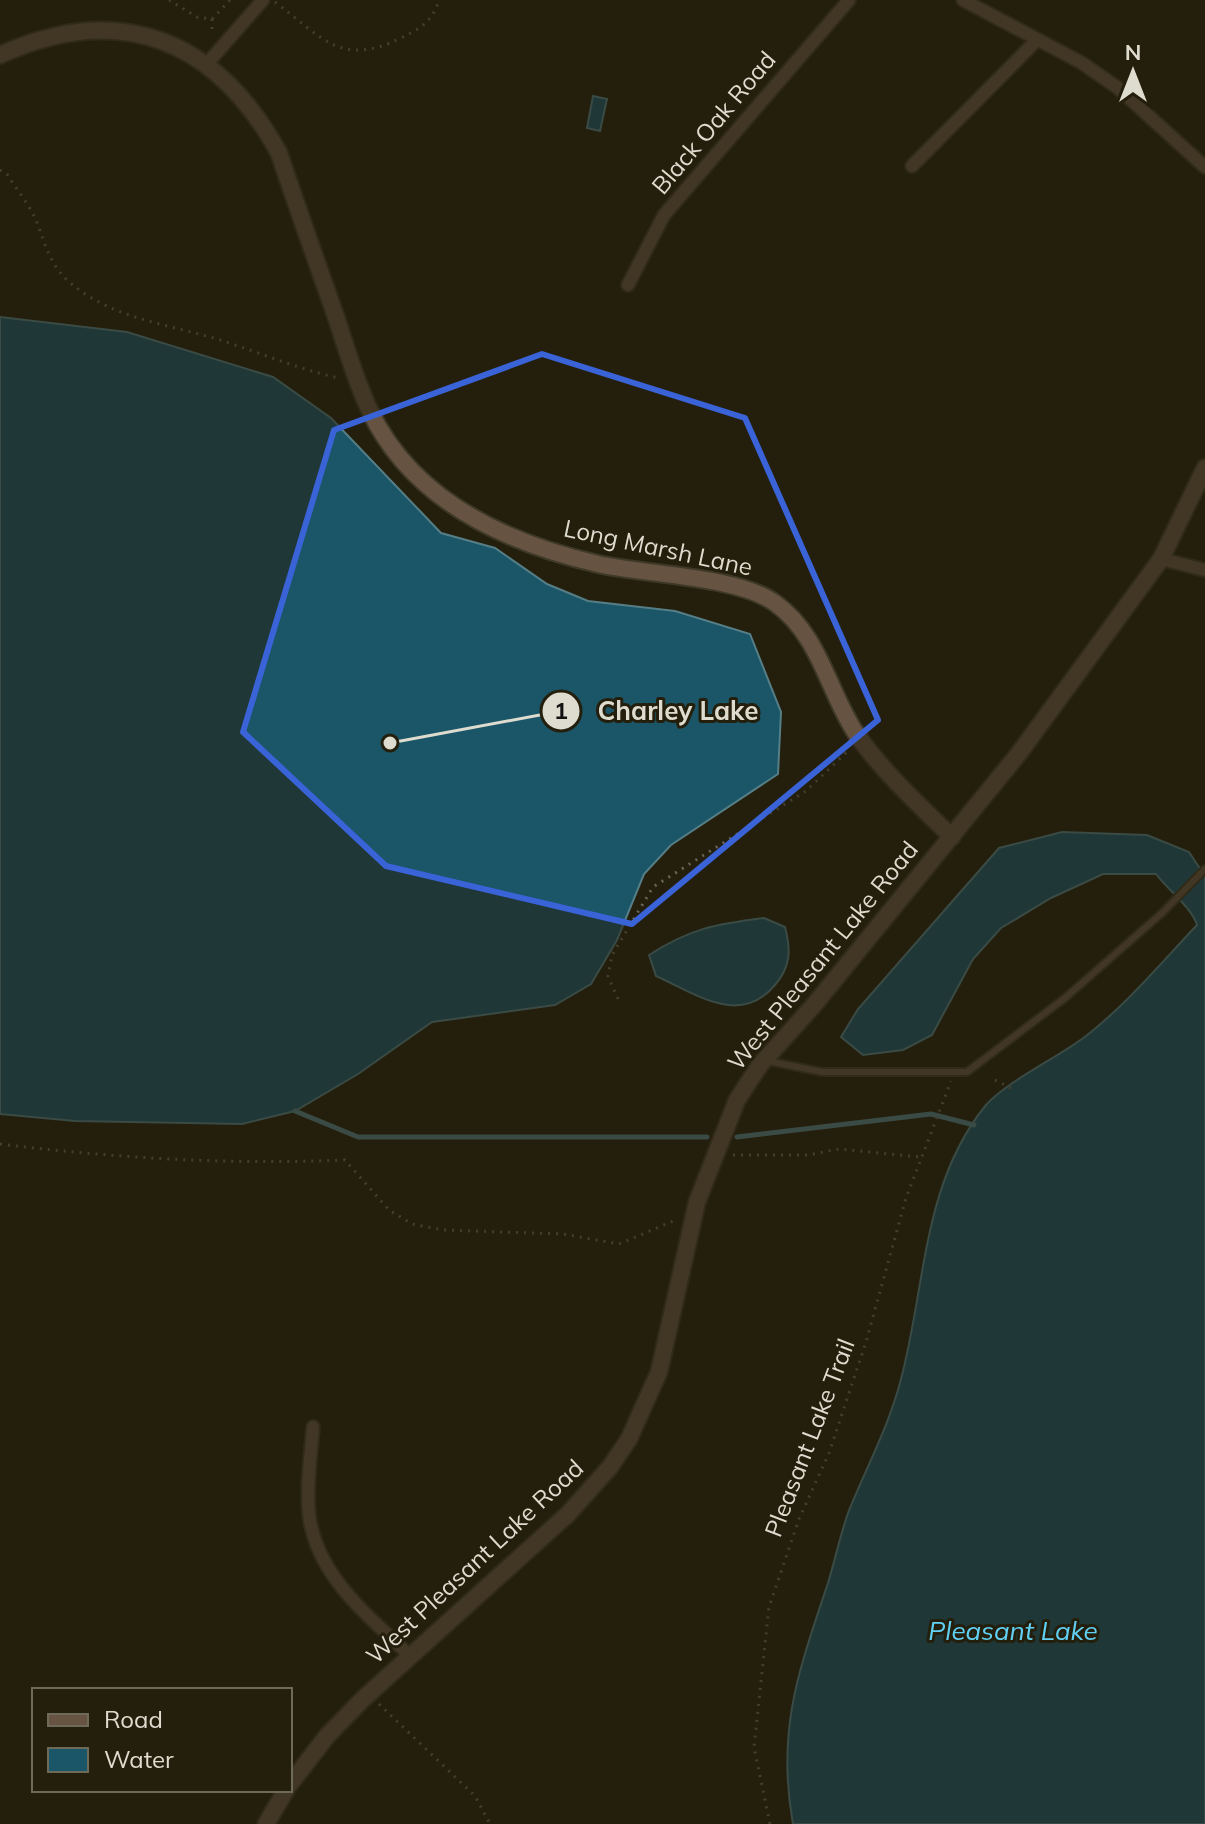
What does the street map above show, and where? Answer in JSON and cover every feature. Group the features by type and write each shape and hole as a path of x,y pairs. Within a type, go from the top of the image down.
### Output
{"street":[{"path":"147,19 212,58 263,0"},
{"name":"Black Oak Road","path":"628,285 664,215 849,0"},
{"path":"963,0 1082,63 1118,88 1205,167"},
{"path":"0,55 52,22 84,14"},
{"path":"912,166 1036,41"},
{"name":"Long Marsh Lane","path":"212,58 259,117 279,153 358,382 380,430 397,454 428,486 467,517 504,534 582,560 754,591 775,603 814,644 843,712 861,739 892,779 952,837"},
{"name":"West Pleasant Lake Road","path":"292,1781 327,1736 369,1694 588,1493 629,1439 659,1372 695,1211 737,1100 765,1060 952,837 1161,559 1205,468"},
{"path":"1161,559 1205,570"},
{"path":"313,1427 308,1510 319,1555 345,1592 410,1656"},
{"path":"266,1824 285,1792"}],"lane":[{"path":"765,1060 822,1072 967,1072 1065,998 1162,913 1205,869"}],"path":[{"path":"169,0 197,17 212,19 230,0"},
{"path":"272,0 320,39 353,52 371,51 424,27 439,0"},
{"path":"0,170 7,174 35,218 46,253 66,278 98,302 158,325 227,342 308,372 358,382"},
{"path":"618,999 608,976 612,955 635,912 653,887 806,791 861,739"},
{"name":"Pleasant Lake Trail","path":"770,1824 758,1780 754,1747 769,1607 799,1519 829,1453 920,1157 954,1074"},
{"path":"995,1080 1013,1089"},
{"path":"0,1144 92,1155 258,1164 345,1160 389,1210 412,1224 455,1231 563,1234 619,1244 644,1236 695,1211"},
{"path":"714,1155 808,1155 839,1149 920,1157"},
{"path":"369,1694 475,1796 490,1824"}],"highlighted area":[{"path":"542,354 745,418 878,720 632,924 386,866 243,732 334,430"}],"water":[{"path":"593,96 607,99 600,131 587,128"},
{"path":"0,317 127,332 273,377 331,418 441,533 495,548 547,584 588,601 675,611 750,634 781,712 778,774 671,845 644,874 617,940 591,984 555,1005 432,1022 358,1074 295,1111 242,1124 75,1121 0,1114"},
{"name":"Pleasant Lake","path":"1062,832 1147,835 1189,852 1205,876 1205,1824 793,1824 787,1759 793,1701 848,1513 884,1430 901,1379 929,1236 949,1168 965,1135 995,1096 1101,1024 1197,925 1185,906 1156,874 1103,874 1051,898 1001,928 973,959 932,1035 903,1050 863,1055 841,1037 858,1009 999,848"},
{"path":"764,918 785,927 789,950 780,978 761,997 747,1004 717,1003 656,976 649,955 664,946 704,929"}],"waterway":[{"path":"295,1111 358,1137 707,1137"},
{"path":"737,1137 931,1114 974,1125"}],"place":[{"name":"Charley Lake","path":"390,743"}]}
